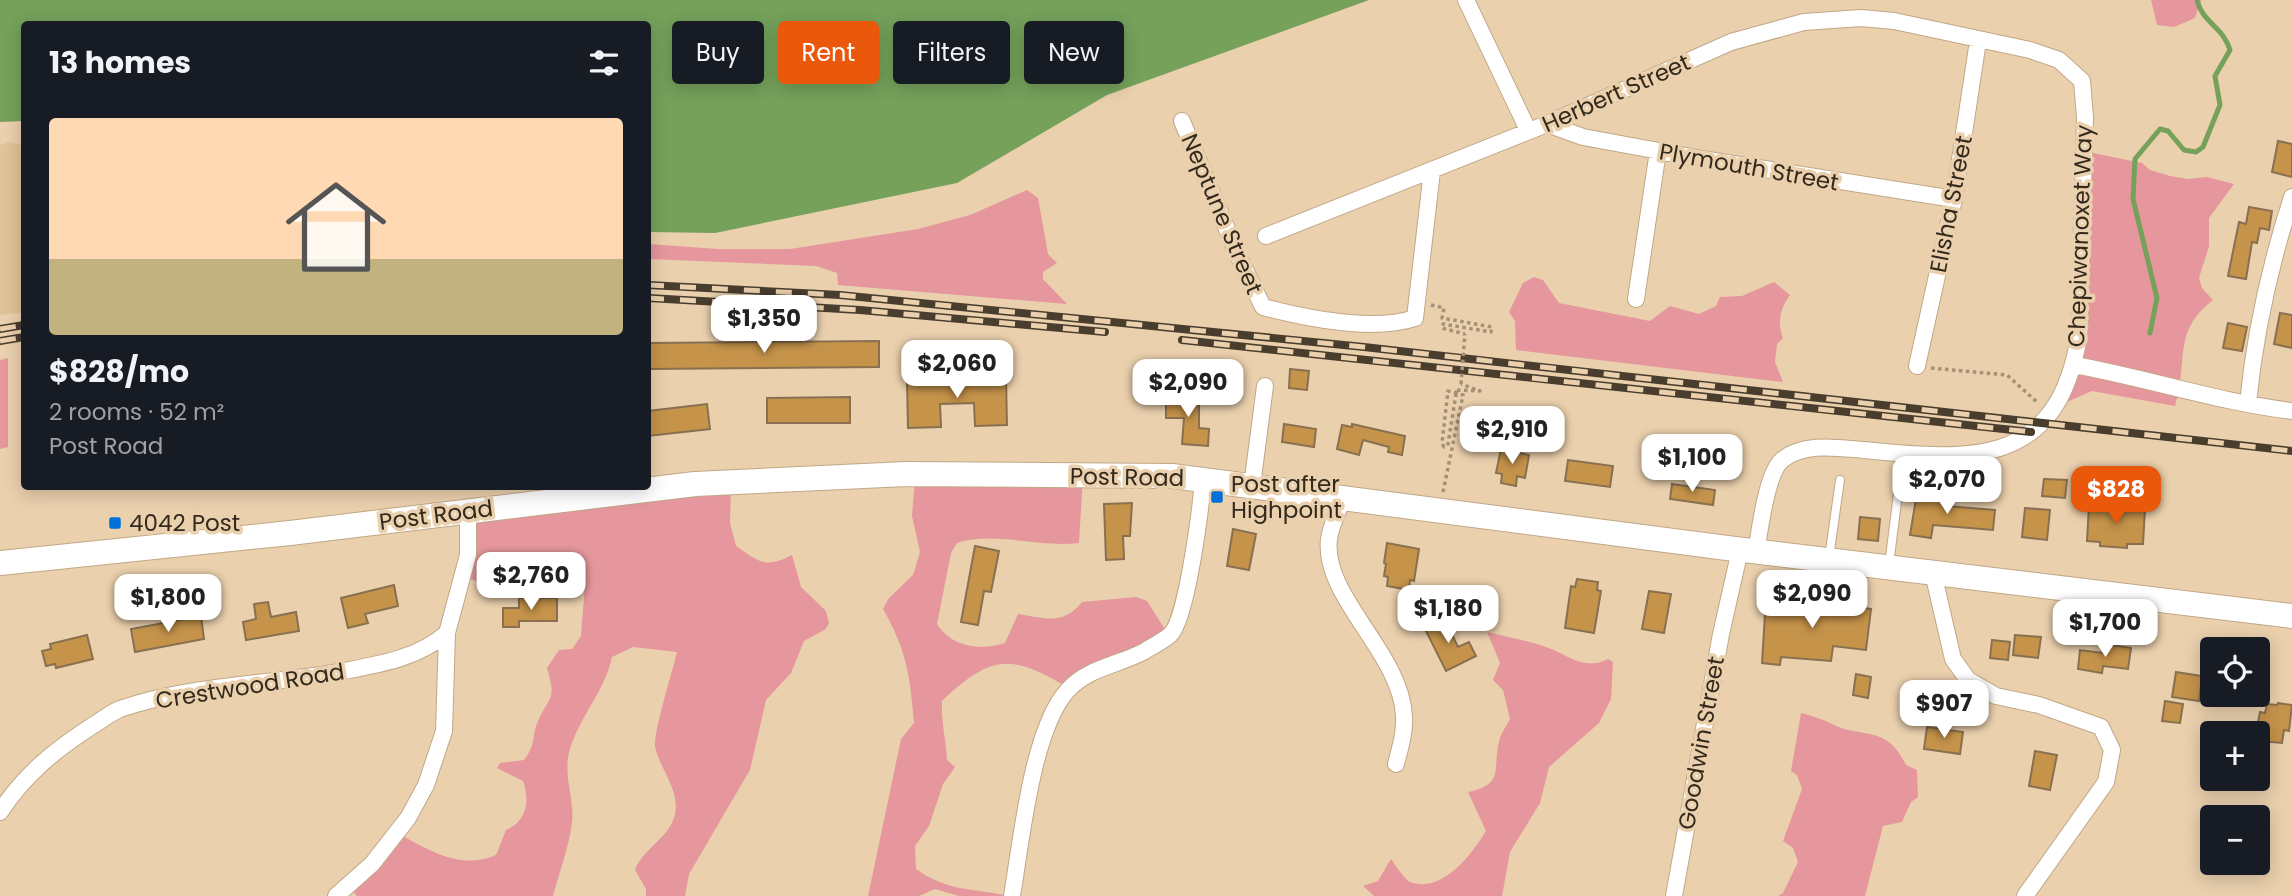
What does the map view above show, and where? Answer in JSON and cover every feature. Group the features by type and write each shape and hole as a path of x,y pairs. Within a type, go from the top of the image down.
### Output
{"main road":[{"name":"Post Road","path":"0,563 749,481 906,474 1172,476 1748,551 2292,616"}],"street":[{"path":"1466,0 1528,130"},
{"name":"Herbert Street","path":"1266,236 1547,124 1731,42 1804,22 1842,18 1894,21 1978,41"},
{"name":"Elisha Street","path":"1917,366 1954,199 1978,41"},
{"name":"Chepiwanoxet Way","path":"1748,551 1780,462 1800,449 1838,447 1914,455 1974,456 2022,440 2050,414 2064,391 2074,365 2079,336 2085,117 2082,81 2059,60 2030,50 1978,41"},
{"name":"Neptune Street","path":"1182,121 1236,251 1263,307 1295,316 1400,323 1415,318 1419,302"},
{"name":"Plymouth Street","path":"1547,124 1583,137 1658,151 1838,183 1954,199"},
{"path":"1636,299 1658,151"},
{"path":"1419,302 1432,171"},
{"path":"2248,403 2253,349 2270,265 2292,197"},
{"path":"2074,365 2140,377 2218,398 2292,411"},
{"path":"1252,486 1265,386"},
{"path":"1012,896 1033,779 1049,721 1068,690 1100,667 1141,653 1172,634 1182,606 1199,520 1203,479"},
{"path":"1343,498 1331,531 1330,559 1344,594 1386,659 1400,695 1404,733 1396,764"},
{"path":"336,896 372,864 408,818 426,785 444,731 447,633 468,555 468,511"},
{"name":"Goodwin Street","path":"1674,896 1721,634 1748,551"},
{"path":"1933,573 1953,659 1968,680 1996,696 2039,705 2101,727 2112,750 2106,782 2025,896"},
{"name":"Crestwood Road","path":"0,811 13,792 51,752 118,710 194,691 306,678 386,663 430,648 447,633"}],"lane":[{"path":"1889,568 1900,478"},
{"path":"1829,561 1840,480"}],"path":[{"path":"1419,302 1444,308 1442,317 1492,327 1490,332 1443,324 1442,328 1465,334 1461,384 1480,391 1457,392 1448,444 1444,447 1442,443 1448,391 1463,395 1439,511"},
{"path":"1917,366 2007,375 2050,414"}],"shaded area":[{"path":"0,0 1369,0 1107,95 957,183 715,233 651,232 651,21 21,21 21,121 0,122"},
{"path":"2151,0 2201,0 2195,18 2174,27 2157,25"},
{"path":"10,142 21,145 21,312 0,315 0,145"},
{"path":"2088,152 2142,163 2150,170 2170,176 2188,179 2207,177 2234,184 2209,218 2209,246 2199,278 2202,288 2213,300 2191,324 2186,336 2175,406 2092,391 2058,406 2072,383"},
{"path":"1027,190 1038,198 1048,254 1057,263 1043,272 1043,279 1067,304 838,285 837,273 816,266 651,259 651,244 718,249 790,249 918,229 970,215"},
{"path":"1534,277 1543,280 1559,303 1650,321 1670,306 1699,314 1716,306 1720,297 1742,296 1774,282 1790,295 1781,316 1783,338 1777,344 1775,362 1783,382 1516,350 1515,321 1509,312 1523,283"},
{"path":"8,358 8,447 0,449 0,360"},
{"path":"915,477 1083,477 1079,543 986,539 957,543 951,553 937,624 950,638 977,647 996,645 1005,643 1018,614 1045,618 1061,617 1075,610 1082,602 1136,597 1147,601 1166,631 1068,688 1031,669 1002,664 988,667 974,675 942,701 947,760 955,767 943,784 929,826 915,846 916,869 950,886 1009,896 959,896 935,889 919,896 868,896 901,739 914,723 906,664 883,609 889,598 913,575 920,552 912,516"},
{"path":"731,484 730,523 736,546 768,563 792,555 801,587 826,611 829,623 826,629 804,641 791,673 766,700 750,770 689,874 685,896 646,896 646,889 635,870 644,855 668,830 675,814 675,796 655,747 655,740 677,652 633,647 612,657 604,681 570,749 567,768 572,823 553,896 357,896 349,887 401,835 436,853 459,860 471,861 496,855 506,830 518,822 526,803 523,781 497,768 500,763 524,760 528,754 537,725 551,696 547,668 559,650 572,649 581,636 585,584 576,573 558,569 530,573 499,587 461,577 468,514"},
{"path":"1487,632 1539,645 1583,663 1599,663 1608,659 1613,662 1611,699 1599,723 1549,767 1540,803 1510,852 1502,896 1374,896 1363,886 1378,881 1391,859 1408,881 1432,883 1443,878 1464,861 1486,831 1468,792 1480,789 1493,779 1500,738 1510,719 1503,690 1493,680 1500,663"},
{"path":"1801,713 1882,738 1899,752 1906,765 1917,770 1918,797 1911,802 1902,822 1883,826 1865,896 1778,896 1783,893 1798,862 1793,848 1783,841 1802,789 1797,775 1791,771"}],"building":[{"path":"2278,141 2292,144 2292,177 2272,172"},
{"path":"2249,207 2272,211 2269,230 2260,228 2257,243 2252,242 2246,279 2228,276 2239,222 2246,224"},
{"path":"2280,313 2292,315 2292,348 2274,344"},
{"path":"2228,323 2247,327 2242,351 2223,348"},
{"path":"879,341 879,367 651,369 651,343"},
{"path":"1290,369 1309,371 1307,390 1289,388"},
{"path":"1006,377 1007,425 975,426 974,403 940,404 941,427 908,428 907,380"},
{"path":"1166,396 1199,396 1199,428 1209,429 1208,446 1182,444 1184,418 1166,418"},
{"path":"850,397 850,423 767,423 767,398"},
{"path":"707,404 710,429 651,436 651,411"},
{"path":"1284,424 1316,429 1314,447 1282,442"},
{"path":"1352,424 1405,436 1402,455 1388,452 1389,447 1363,440 1359,455 1337,449 1342,425 1352,427"},
{"path":"1501,449 1529,455 1525,478 1517,476 1516,486 1501,483 1502,474 1496,473"},
{"path":"1568,460 1613,466 1610,487 1565,481"},
{"path":"2044,479 2067,480 2065,498 2042,496"},
{"path":"1672,484 1715,490 1713,505 1670,499"},
{"path":"1917,493 1948,498 1947,506 1995,510 1993,530 1933,525 1931,538 1910,535"},
{"path":"1132,503 1130,536 1123,536 1124,559 1106,560 1104,504"},
{"path":"2089,505 2145,509 2143,544 2127,544 2127,548 2100,546 2100,542 2087,541"},
{"path":"2025,508 2050,510 2047,540 2022,537"},
{"path":"1860,517 1880,519 1878,541 1858,539"},
{"path":"1233,529 1256,534 1249,570 1227,566"},
{"path":"1387,543 1419,549 1414,581 1410,580 1409,590 1387,586 1388,577 1384,576 1384,563"},
{"path":"975,546 999,551 991,592 984,591 978,625 961,622"},
{"path":"1577,579 1598,582 1597,590 1601,591 1594,633 1565,628 1571,586 1575,587"},
{"path":"394,585 398,606 365,614 368,623 348,628 341,598"},
{"path":"1649,591 1671,594 1664,633 1642,629"},
{"path":"519,598 557,598 557,621 519,621 519,627 503,627 503,608 519,608"},
{"path":"1766,598 1871,609 1866,650 1833,646 1831,661 1781,657 1780,665 1762,663"},
{"path":"268,602 271,617 296,612 299,631 246,640 243,622 256,619 254,604"},
{"path":"201,616 204,639 135,652 131,629"},
{"path":"1444,618 1458,647 1469,642 1476,656 1446,671 1424,627"},
{"path":"87,635 93,659 56,668 55,664 46,666 42,651 51,649 50,644"},
{"path":"2015,635 2041,637 2038,658 2013,655"},
{"path":"1992,640 2010,642 2008,660 1990,658"},
{"path":"2105,644 2131,648 2128,669 2103,666 2102,673 2078,669 2080,650 2104,653"},
{"path":"2176,672 2200,676 2199,701 2172,697"},
{"path":"1856,674 1871,677 1868,698 1853,695"},
{"path":"2165,701 2183,704 2180,723 2162,721"},
{"path":"2270,704 2292,705 2289,731 2284,730 2282,743 2270,742 2270,721 2258,721 2260,712 2265,713"},
{"path":"1927,727 1963,732 1960,754 1924,749"},
{"path":"2035,751 2057,755 2050,790 2029,786"}],"waterway":[{"path":"2150,333 2157,298 2133,199 2135,159 2160,129 2168,131 2184,150 2196,152 2203,147 2220,105 2215,76 2230,50 2223,36 2203,14 2197,0"}],"railway":[{"path":"651,285 840,295 1364,347 2292,451"},
{"path":"651,298 860,310 1105,332"},
{"path":"0,329 21,326"},
{"path":"0,341 21,338"},
{"path":"1182,340 2031,432"}],"place":[{"name":"Post after Highpoint","path":"1217,497"},
{"name":"4042 Post","path":"115,523"}]}
